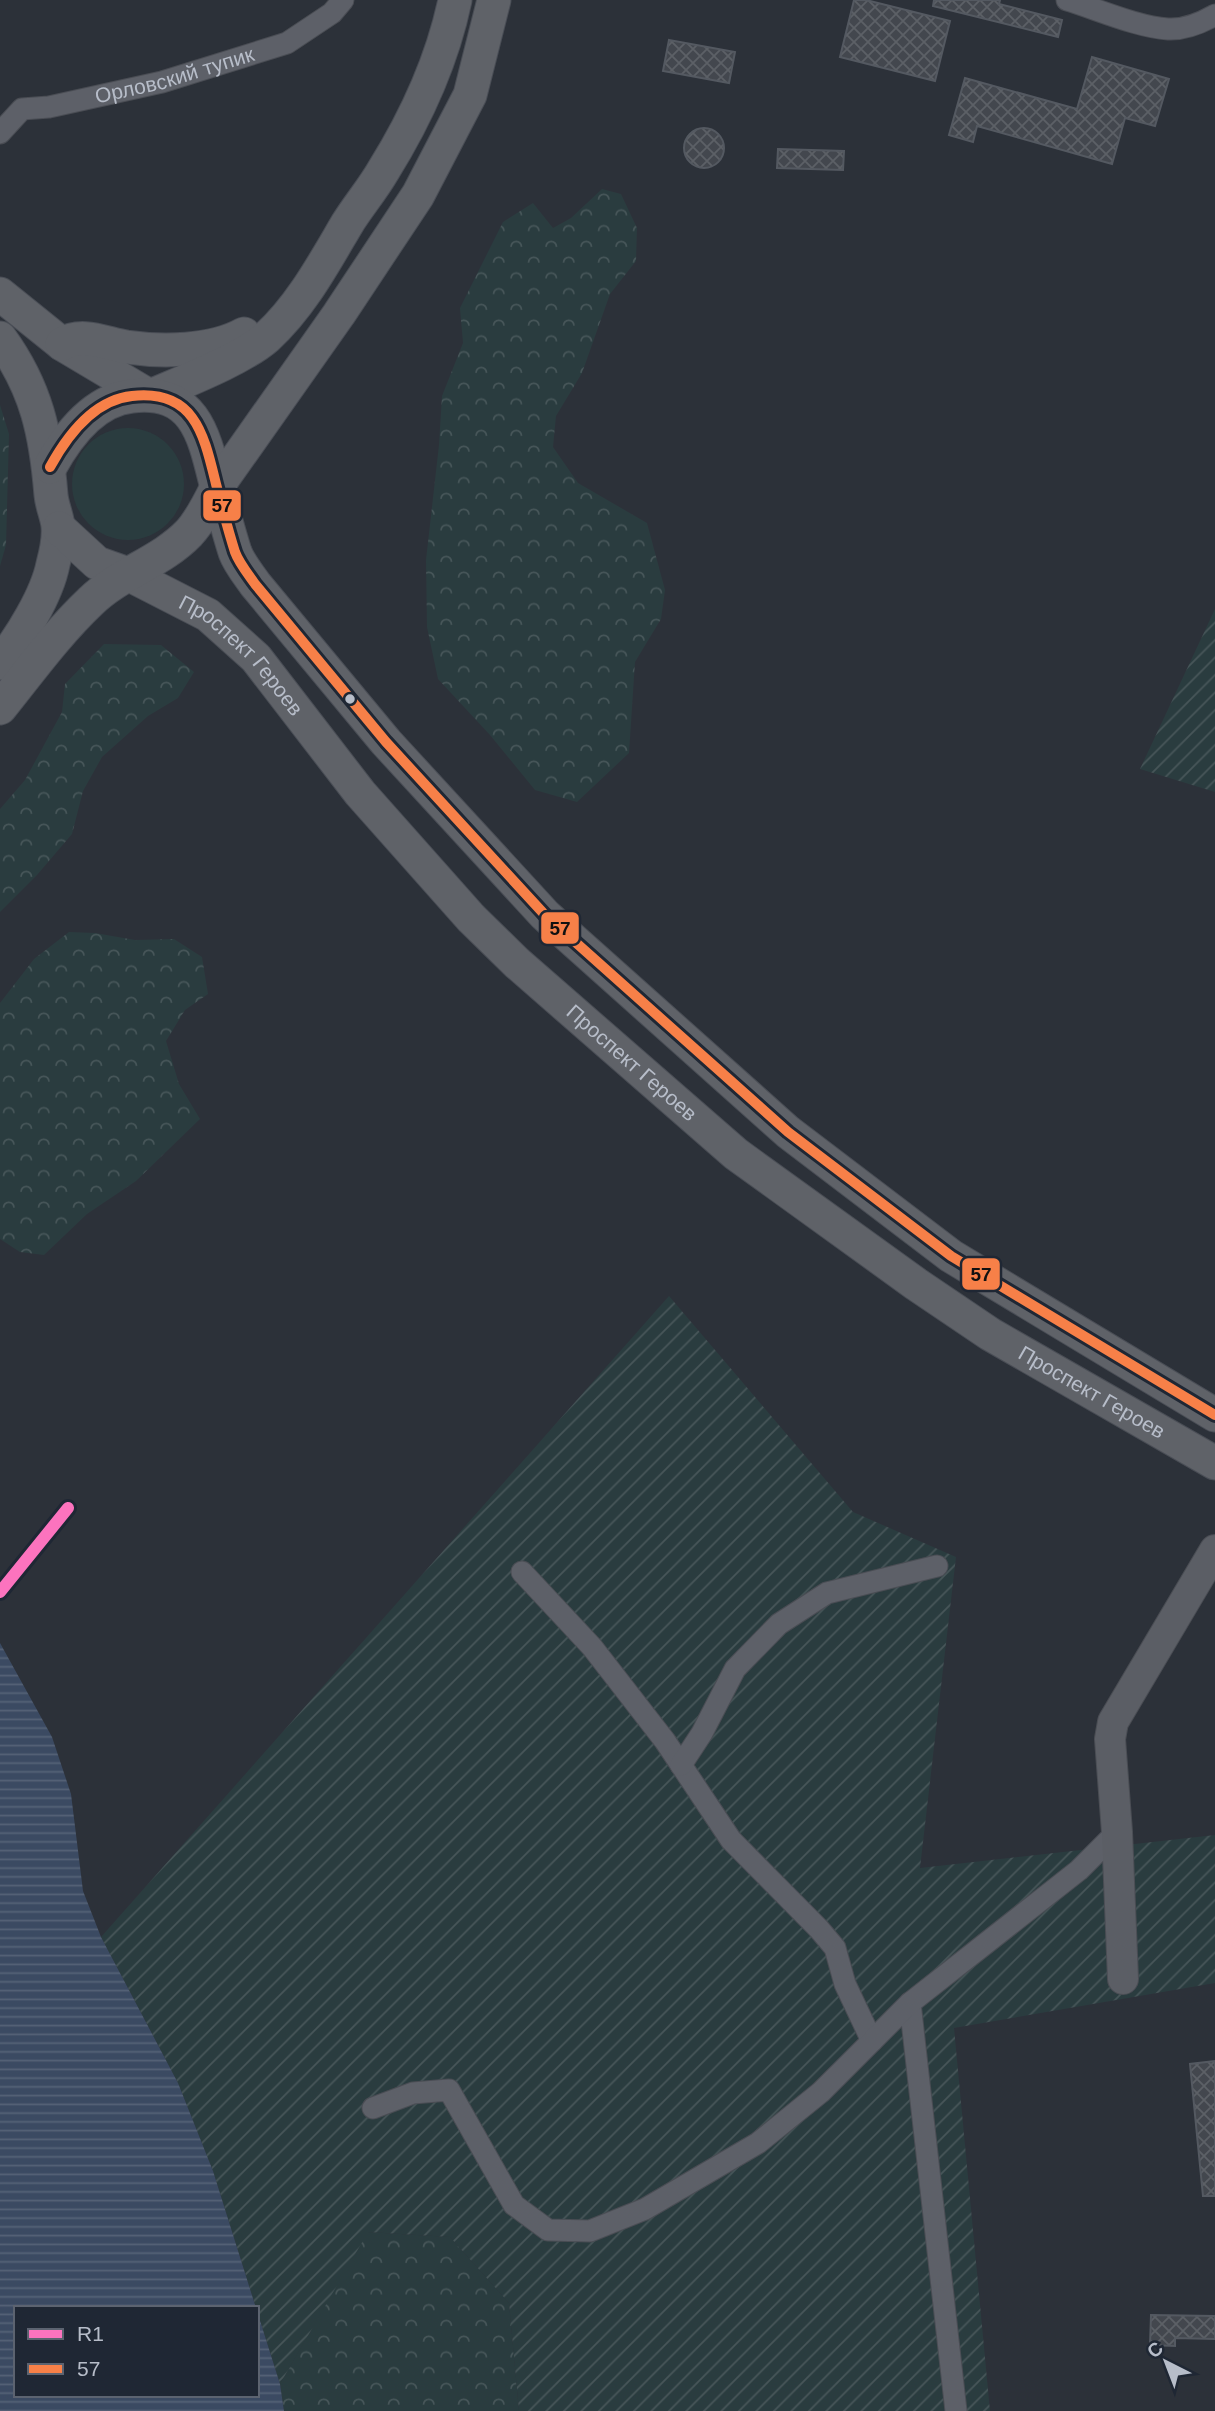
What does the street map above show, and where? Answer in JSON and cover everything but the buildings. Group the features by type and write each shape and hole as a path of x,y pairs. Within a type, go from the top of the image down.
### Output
{"main road":[{"path":"50,467 64,441 99,407 121,397 149,395 236,356 264,339 285,317 332,253 405,134 425,94 455,0"},
{"path":"0,708 40,657 92,600 128,574 160,556 190,532 205,511 217,487 339,314 418,195 470,95 494,0"},
{"path":"62,344 70,339 82,338 127,347 182,348 229,341 257,327 274,314 315,262 332,253"},
{"path":"0,294 62,344 149,395 177,402 196,419 206,440 217,487"},
{"path":"0,338 18,363 44,432 50,467 51,498 59,528 53,567 34,611 15,646 0,663"},
{"name":"Проспект Героев","path":"217,487 237,556 255,584 386,742 545,915 788,1132 951,1256 1215,1415"},
{"path":"59,528 97,562 128,574"},
{"name":"Проспект Героев","path":"128,574 208,615 256,658 360,793 471,918 517,964 736,1154 990,1334 1215,1463"}],"street":[{"name":"Орловский тупик","path":"0,133 22,109 49,107 162,82 287,43 332,13 343,0"},
{"path":"1067,0 1139,23 1169,29 1198,24 1215,15"},
{"path":"1123,1979 1110,1739 1113,1722 1215,1550"},
{"path":"681,1765 702,1733 735,1669 779,1624 827,1592 937,1566"},
{"path":"522,1572 592,1647 665,1741 731,1840 835,1948 845,1984 872,2041"},
{"path":"373,2108 413,2093 449,2090 514,2205 548,2230 590,2231 645,2209 758,2143 821,2092 910,2003 1079,1870 1117,1832"},
{"path":"910,2003 956,2411"}],"green space":[{"path":"602,189 621,194 637,228 636,261 610,294 582,373 556,416 553,447 578,483 647,523 665,590 661,619 635,662 629,753 577,802 535,790 490,735 438,679 427,627 426,560 442,396 463,343 460,308 503,222 533,203 553,228 571,218"},
{"path":"0,405 9,434 6,545 0,566"},
{"path":"128,428 149,433 167,445 179,463 184,484 179,505 167,523 149,535 128,540 107,535 89,523 77,505 72,484 77,463 89,445 107,433"},
{"path":"1215,609 1215,792 1140,769"},
{"path":"104,644 161,645 194,672 178,698 148,716 102,757 83,791 72,834 0,912 0,809 25,780 62,712 65,684"},
{"path":"69,932 95,933 135,940 174,939 202,957 208,994 185,1010 166,1041 179,1084 200,1119 136,1181 87,1214 44,1255 20,1252 0,1239 0,1003 34,959"},
{"path":"669,1296 853,1512 956,1557 920,1868 1215,1835 1215,1983 954,2028 990,2411 519,2411 509,2303 450,2237 368,2232 280,2384 259,2317 259,2306 255,2306 213,2171 178,2083 101,1937"},
{"path":"367,2232 450,2237 509,2303 519,2411 284,2411 280,2384"}],"water":[{"path":"0,1643 52,1737 71,1794 83,1891 101,1937 178,2083 213,2171 255,2306 14,2306 14,2397 259,2397 259,2317 280,2384 284,2411 0,2411"}],"transit line":[{"name":"57","path":"50,467 73,432 105,404 132,396 153,396 170,400 183,408 201,433 235,552 255,584 386,742 545,915 788,1132 951,1256 1215,1415"},
{"name":"R1","path":"0,1592 68,1508"}]}
